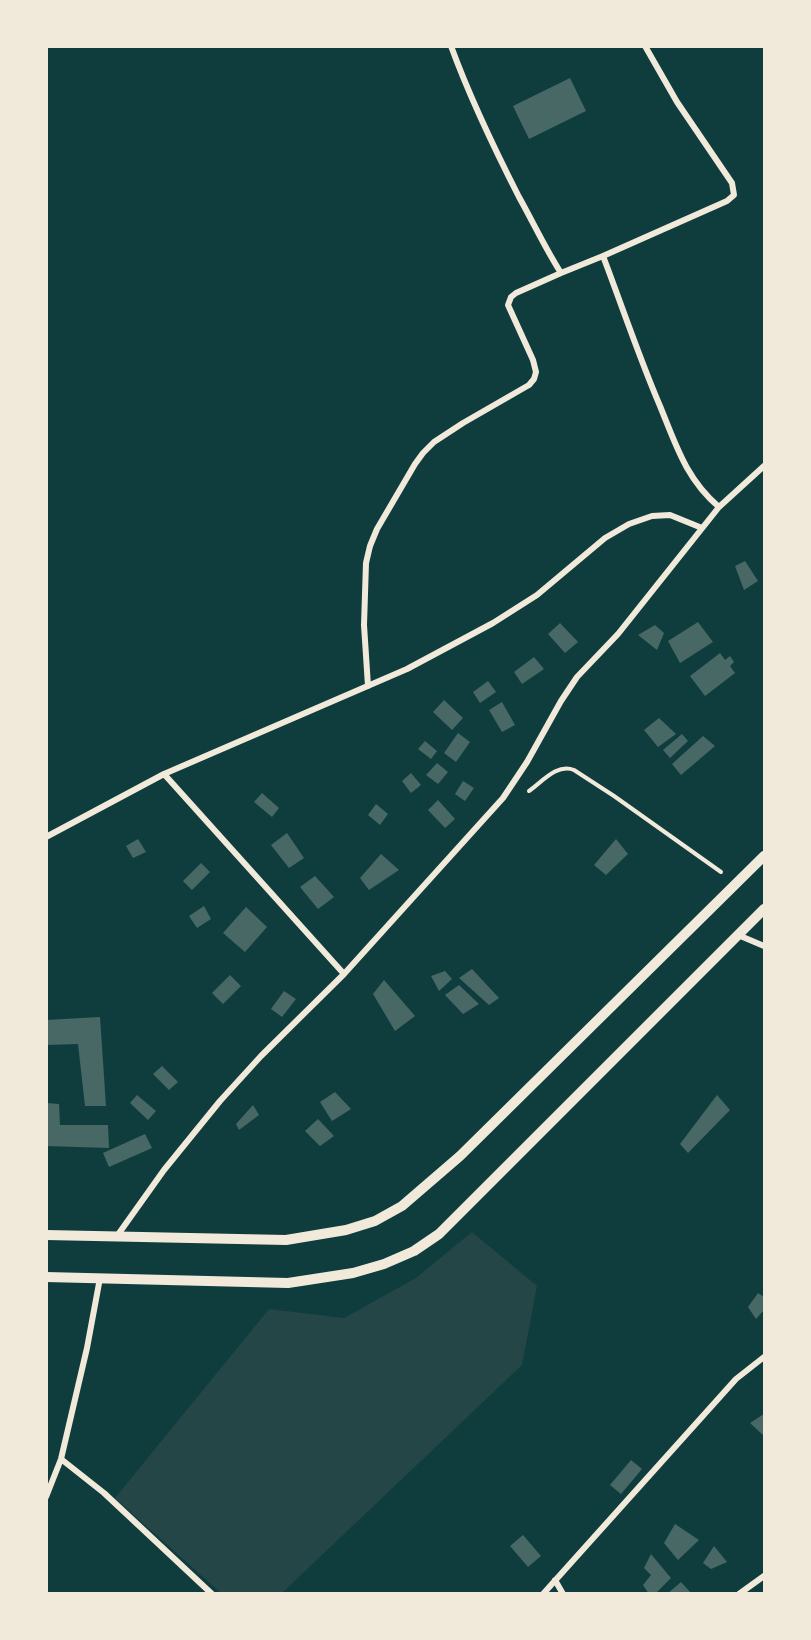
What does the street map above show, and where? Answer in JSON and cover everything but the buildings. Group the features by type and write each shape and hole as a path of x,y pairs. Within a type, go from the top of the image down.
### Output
{"street":[{"path":"451,46 467,90 508,175 561,273"},
{"path":"368,686 364,625 366,563 376,529 415,464 434,442 529,385 534,379 536,372 533,360 509,310 511,297 727,201 734,195 732,183 677,102 645,46"},
{"path":"603,256 645,370 684,465 704,494 719,507"},
{"path":"117,1236 164,1170 220,1101 261,1056 344,974 503,798 577,677 618,634 719,507 765,466"},
{"path":"46,837 164,774 407,669 515,611 605,538 629,524 652,516 670,516 702,528"},
{"path":"164,774 344,974"},
{"path":"46,1235 286,1240 346,1230 375,1221 402,1206 460,1156 765,856"},
{"path":"46,1277 288,1283 353,1273 384,1264 414,1251 439,1234 765,909"},
{"path":"738,935 765,946"},
{"path":"46,1497 61,1459 100,1278"},
{"path":"543,1593 736,1379 765,1357"},
{"path":"61,1459 104,1493 212,1593"},
{"path":"739,1593 765,1576"},
{"path":"555,1580 563,1593"}],"path":[{"path":"503,798 516,797 528,792 555,771 567,767 614,796 737,883"}],"shaded area":[{"path":"472,1232 537,1286 522,1365 282,1593 221,1593 115,1498 269,1309 344,1318 416,1278"}]}
